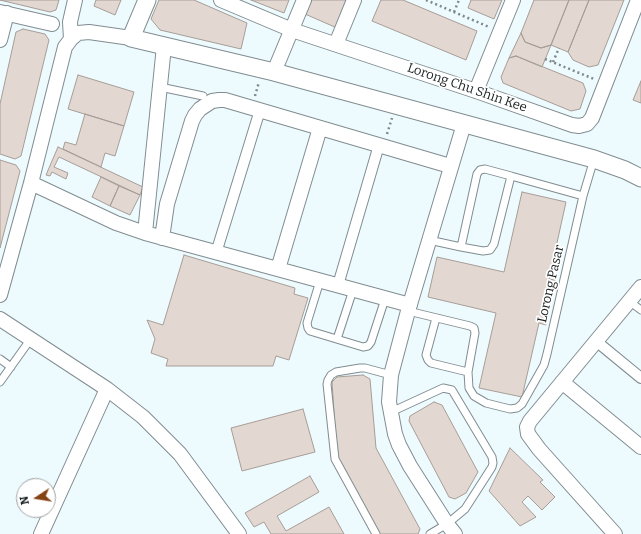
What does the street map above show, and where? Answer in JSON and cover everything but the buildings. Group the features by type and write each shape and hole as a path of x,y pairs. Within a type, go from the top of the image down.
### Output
{"street":[{"path":"71,40 70,22 74,0"},
{"path":"131,38 146,0"},
{"name":"Lorong Chu Shin Kee","path":"221,0 292,30 476,91 572,125 579,126 587,124 592,118 638,0"},
{"path":"269,71 292,30 304,0"},
{"path":"336,44 354,0"},
{"path":"476,91 513,0"},
{"path":"0,40 3,12 52,24"},
{"path":"0,295 31,183 62,56 65,47 78,33 89,32 131,38 269,71 594,159 625,170 641,178"},
{"path":"145,233 164,46"},
{"path":"162,238 167,204 195,115 200,109 212,101 225,100 450,166"},
{"path":"216,253 255,109"},
{"path":"451,529 410,466 399,445 395,434 389,402 391,375 409,308 450,166 464,124"},
{"path":"278,269 320,128"},
{"path":"338,285 381,145"},
{"path":"31,183 116,223 145,233 338,285 409,308"},
{"path":"616,534 539,448 528,434 527,427 530,421 641,287"},
{"path":"0,319 107,389 143,417 180,454 238,534"},
{"path":"596,341 641,378"},
{"path":"562,382 641,447"},
{"path":"41,534 107,389"}],"lane":[{"path":"160,87 203,96"},
{"name":"Lorong Pasar","path":"468,372 469,388 474,396 479,400 510,409 517,408 522,404 544,365 583,196 594,159"},
{"path":"461,247 477,174 480,170 485,169 583,196"},
{"path":"429,240 483,251 490,250 494,244 511,176"},
{"path":"320,281 307,323 308,328 310,331 363,347 368,346 371,342 385,299"},
{"path":"337,339 353,290"},
{"path":"629,301 641,310"},
{"path":"409,308 436,318 474,328 475,333 468,372 431,363 428,360 426,355 436,318"},
{"path":"0,382 30,340"},
{"path":"0,359 11,367"},
{"path":"376,534 335,459 327,384 331,375 336,372 360,368 391,375"},
{"path":"391,412 443,388 452,390 492,457 492,467 451,529 430,534"}],"path":[{"path":"426,0 500,32"},
{"path":"454,12 459,0"},
{"path":"553,62 559,48"},
{"path":"545,59 605,84"},
{"path":"255,109 269,71"},
{"path":"381,145 396,105"}]}
